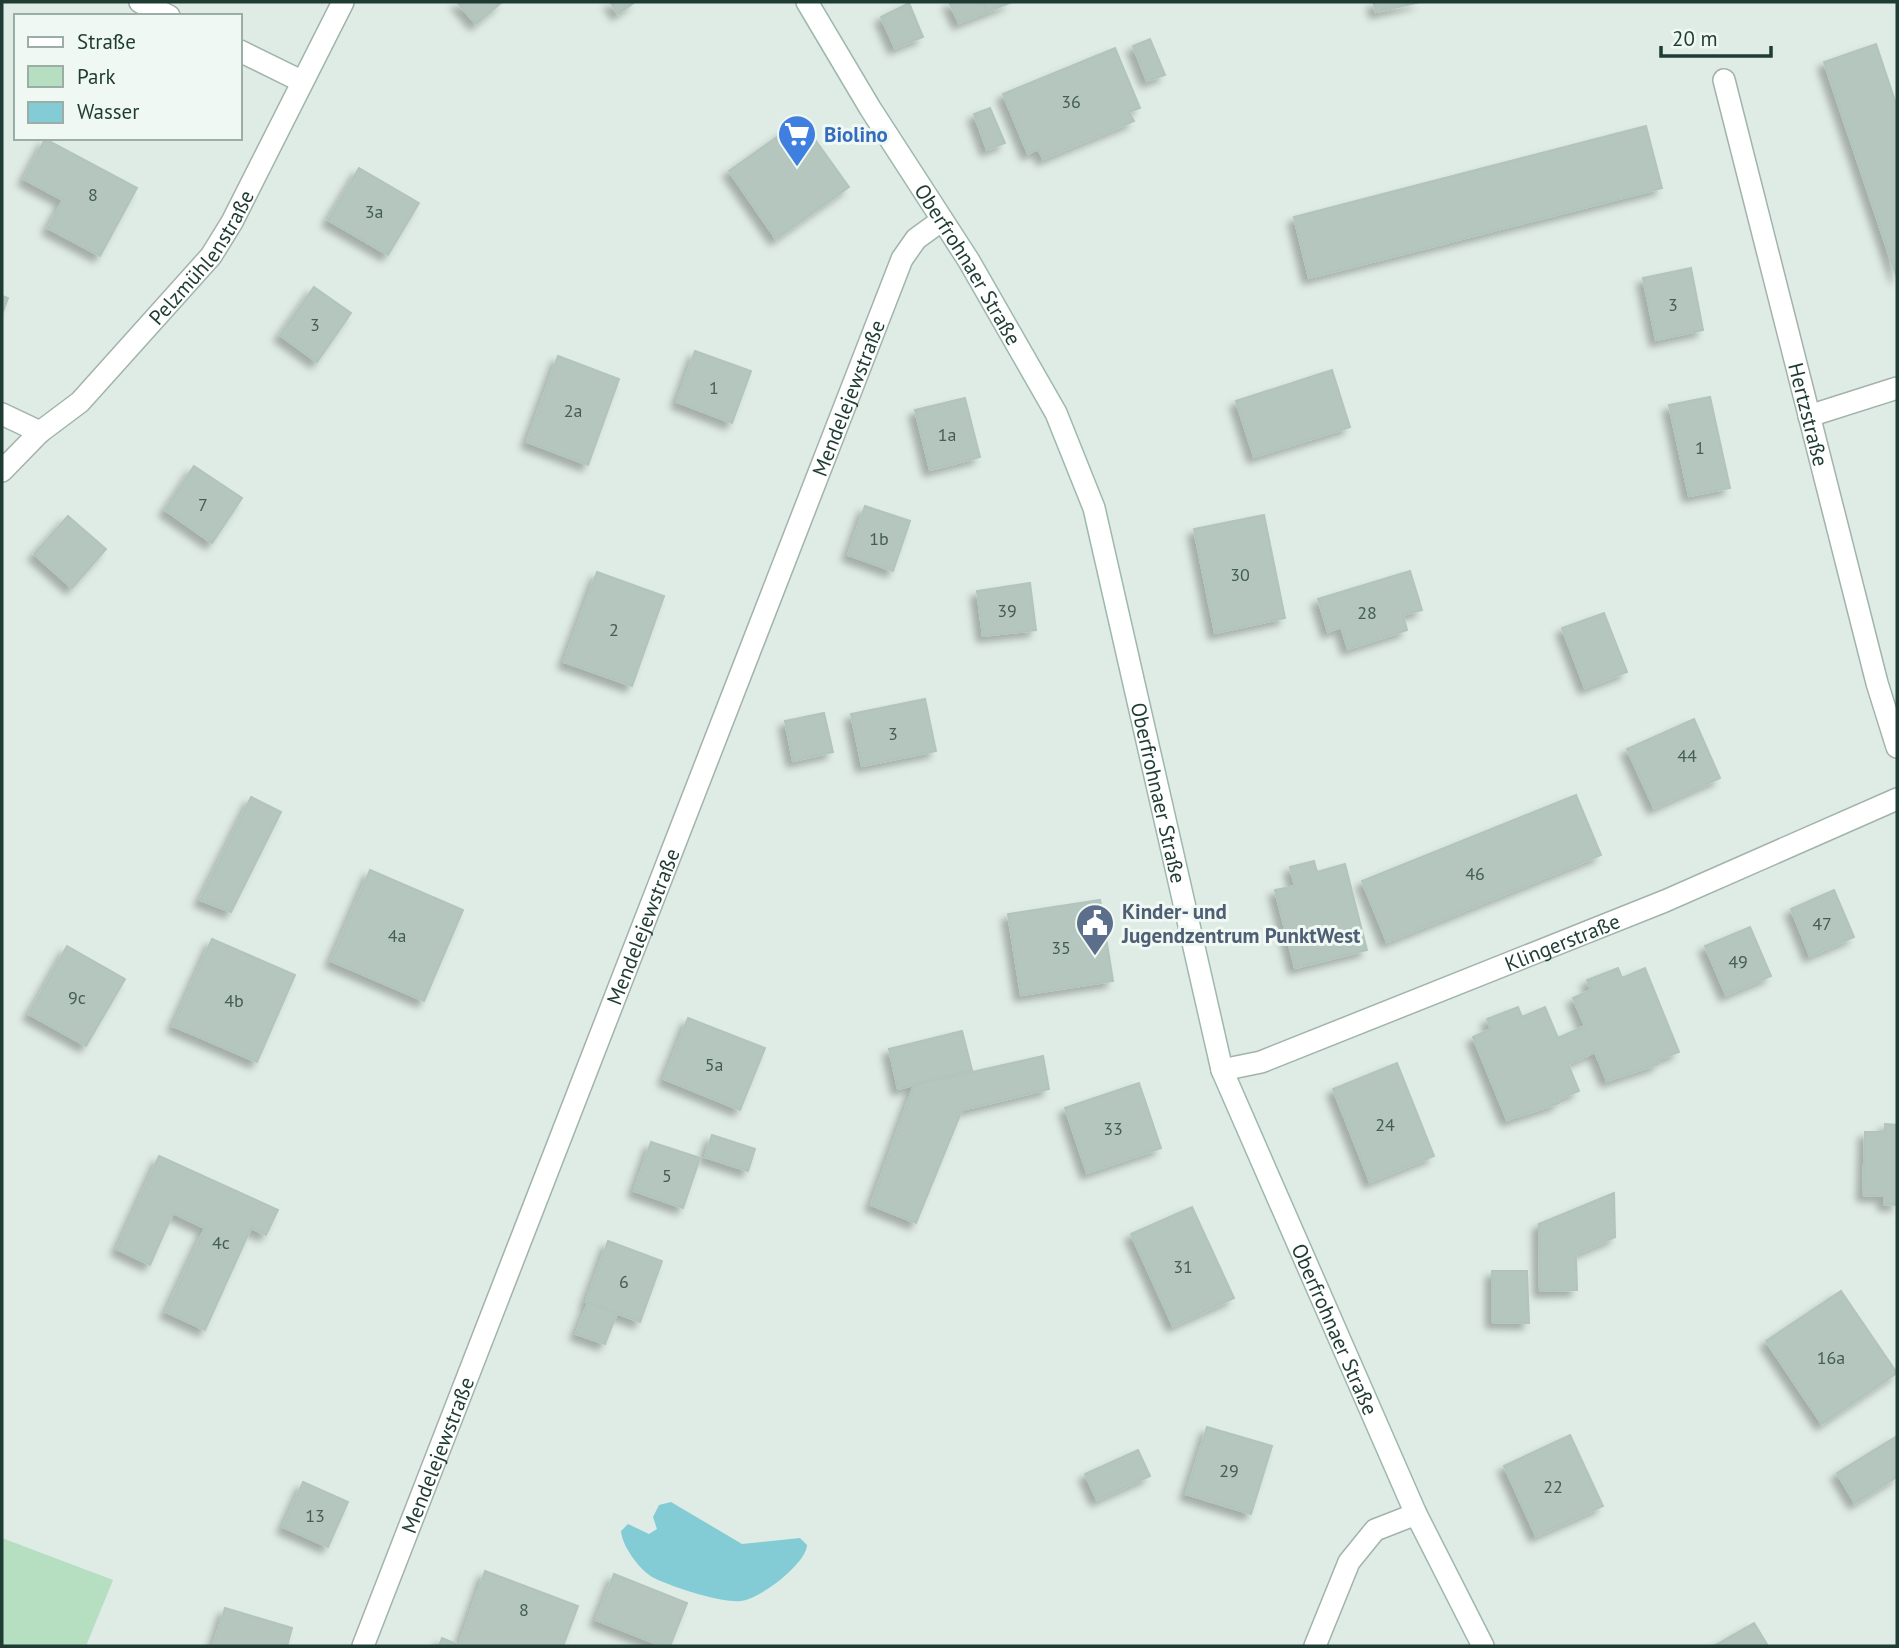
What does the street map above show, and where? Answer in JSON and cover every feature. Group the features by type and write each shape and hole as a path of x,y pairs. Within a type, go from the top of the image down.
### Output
{"street":[{"path":"140,2 165,14"},
{"name":"Pelzmühlenstraße","path":"2,471 40,432 80,402 211,256 232,222 343,2"},
{"name":"Oberfrohnaer Straße","path":"807,2 870,108 976,272 1056,413 1094,508 1223,1070 1416,1514 1483,1646"},
{"path":"242,52 301,81"},
{"name":"Hertzstraße","path":"1724,80 1877,683 1897,747"},
{"name":"Mendelejewstraße","path":"363,1646 902,259 916,239 942,220"},
{"path":"1809,416 1897,388"},
{"path":"2,414 40,432"},
{"name":"Klingerstraße","path":"1223,1070 1261,1062 1665,901 1897,799"},
{"path":"1315,1646 1349,1562 1375,1530 1416,1514"}],"green space":[{"path":"2,1538 113,1580 86,1646 2,1646"}],"water":[{"path":"671,1502 742,1544 800,1538 807,1545 805,1553 781,1579 759,1594 741,1601 709,1597 673,1586 643,1570 628,1551 621,1531 628,1524 649,1534 657,1529 653,1517 659,1505"}],"building":[{"path":"457,2 502,2 476,24"},
{"path":"610,2 635,2 618,14"},
{"path":"949,2 983,2 987,12 959,23"},
{"path":"983,2 1012,2 987,12"},
{"path":"1373,2 1420,2 1376,12"},
{"path":"909,3 923,37 895,48 881,17"},
{"path":"1150,39 1165,75 1147,81 1133,46"},
{"path":"1876,44 1897,107 1897,278 1824,62"},
{"path":"1115,48 1140,108 1129,112 1134,121 1043,159 1038,149 1028,154 1003,94"},
{"path":"990,108 1005,143 987,150 974,114"},
{"path":"801,120 849,187 776,239 729,171"},
{"path":"1646,126 1662,188 1309,278 1294,217"},
{"path":"47,140 137,188 100,256 48,228 63,200 24,179"},
{"path":"359,168 419,203 388,255 328,220"},
{"path":"1691,268 1703,330 1656,340 1643,278"},
{"path":"314,287 351,313 317,362 280,335"},
{"path":"2,296 8,298 2,314"},
{"path":"695,351 751,371 732,423 677,402"},
{"path":"558,356 619,379 588,465 527,442"},
{"path":"1332,370 1350,427 1254,457 1236,401"},
{"path":"1710,397 1730,488 1689,496 1669,405"},
{"path":"965,398 980,457 930,470 915,410"},
{"path":"194,466 242,498 212,543 165,510"},
{"path":"865,506 910,521 893,571 848,555"},
{"path":"1264,515 1285,618 1215,633 1194,529"},
{"path":"68,516 106,549 72,588 34,554"},
{"path":"1410,571 1422,610 1403,615 1407,630 1348,649 1341,627 1328,632 1318,599"},
{"path":"597,572 664,596 632,686 564,662"},
{"path":"1030,583 1036,630 983,636 977,591"},
{"path":"1604,613 1627,672 1585,688 1562,628"},
{"path":"925,699 936,751 862,766 851,714"},
{"path":"824,713 833,752 793,761 785,721"},
{"path":"1694,719 1720,778 1654,808 1627,749"},
{"path":"1576,795 1601,855 1387,942 1362,881"},
{"path":"251,797 281,812 231,912 200,900"},
{"path":"1314,861 1317,872 1345,864 1367,950 1295,968 1275,890 1295,886 1290,867"},
{"path":"370,870 463,910 424,1001 331,961"},
{"path":"1834,890 1854,937 1810,956 1791,909"},
{"path":"1100,900 1113,981 1021,995 1008,914"},
{"path":"1750,927 1771,976 1726,995 1705,946"},
{"path":"212,939 295,975 257,1062 173,1026"},
{"path":"67,946 125,979 86,1046 29,1014"},
{"path":"1618,968 1622,978 1645,968 1679,1052 1657,1060 1659,1064 1607,1081 1595,1052 1568,1064 1579,1091 1558,1099 1559,1103 1507,1120 1473,1037 1491,1029 1487,1019 1518,1007 1522,1017 1545,1007 1558,1038 1585,1026 1573,998 1591,990 1587,980"},
{"path":"688,1018 765,1048 740,1110 664,1079"},
{"path":"962,1031 972,1070 898,1089 889,1049"},
{"path":"1043,1056 1049,1089 962,1110 916,1223 871,1205 914,1085"},
{"path":"1397,1063 1434,1156 1370,1182 1333,1089"},
{"path":"1139,1083 1161,1148 1087,1173 1065,1108"},
{"path":"1885,1124 1897,1125 1897,1205 1884,1204 1884,1196 1863,1195 1865,1132 1885,1132"},
{"path":"712,1135 755,1149 748,1171 705,1157"},
{"path":"651,1142 700,1158 683,1208 634,1191"},
{"path":"159,1156 278,1210 266,1235 251,1228 205,1330 166,1312 205,1228 173,1213 150,1265 117,1249"},
{"path":"1614,1193 1615,1237 1576,1254 1577,1290 1540,1291 1539,1224"},
{"path":"1192,1207 1234,1298 1173,1326 1131,1234"},
{"path":"608,1241 662,1261 640,1322 586,1302"},
{"path":"1492,1271 1527,1271 1529,1323 1492,1322"},
{"path":"1841,1291 1897,1373 1822,1424 1766,1341"},
{"path":"588,1303 617,1313 605,1344 576,1334"},
{"path":"1207,1427 1272,1446 1251,1514 1186,1494"},
{"path":"1570,1435 1603,1506 1536,1536 1504,1466"},
{"path":"1897,1436 1897,1477 1855,1503 1837,1473"},
{"path":"1138,1450 1150,1476 1097,1500 1085,1474"},
{"path":"303,1482 348,1502 328,1547 283,1527"},
{"path":"485,1571 578,1606 563,1646 439,1646 442,1638 459,1645"},
{"path":"614,1574 687,1603 670,1646 662,1646 596,1620"},
{"path":"225,1608 292,1628 287,1646 213,1646"},
{"path":"1754,1623 1768,1646 1714,1646"}],"place":[{"name":"Biolino","path":"797,168"},
{"name":"Kinder- und Jugendzentrum PunktWest","path":"1095,957"}]}
